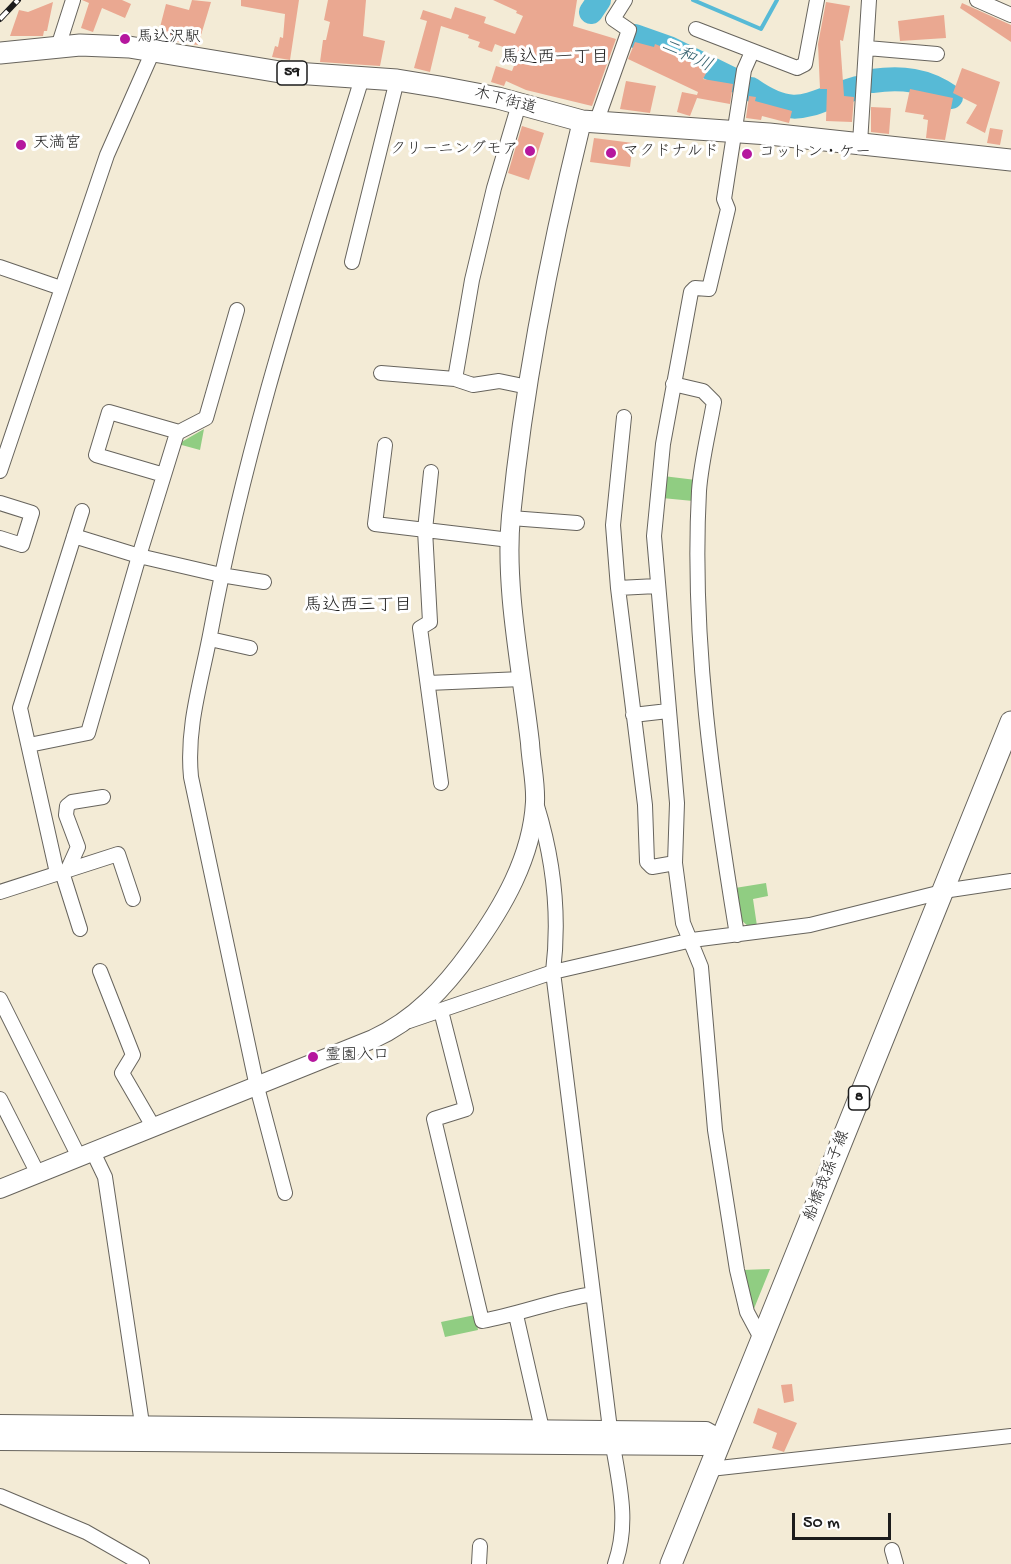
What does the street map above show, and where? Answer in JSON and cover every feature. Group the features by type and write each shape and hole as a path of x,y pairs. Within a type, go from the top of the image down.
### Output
{"main road":[{"name":"木下街道","path":"0,53 98,44 280,72 397,80 468,92 589,122 734,131 1011,160"},
{"name":"船橋我孫子線","path":"670,1564 1011,722"}],"street":[{"path":"58,47 73,0"},
{"path":"615,1564 622,1540 624,1517 611,1438 553,972 558,907 536,801 522,679 510,540 528,387 550,260 589,122 629,30 614,19 625,0"},
{"path":"696,29 797,68 805,64 817,0"},
{"path":"860,143 869,0"},
{"path":"977,0 1011,15"},
{"path":"867,48 937,54"},
{"path":"0,471 107,155 153,51"},
{"path":"752,52 744,70 724,199 728,209 709,289 694,288 691,292 663,444 654,536 677,803 675,863 683,923 692,940 701,967 715,1130 737,1270 747,1312 762,1340"},
{"path":"285,1193 257,1087 191,777 189,751 194,711 221,575 259,417 362,78"},
{"path":"352,262 397,80"},
{"path":"455,380 472,280 494,189 519,105"},
{"path":"0,267 61,288"},
{"path":"164,475 96,455 109,412 179,432 206,418 237,310"},
{"path":"381,373 455,380 473,385 499,381 528,387"},
{"path":"673,384 703,391 714,402 699,490 698,586 710,768 737,935"},
{"path":"624,417 613,525 618,588 645,805 647,862 652,867 675,863"},
{"path":"28,745 88,733 139,556 179,432"},
{"path":"385,445 375,524 510,540"},
{"path":"431,472 425,530 430,622 420,628 441,783"},
{"path":"0,503 32,513 22,545 0,538"},
{"path":"80,929 62,871 20,708 82,511"},
{"path":"511,518 577,523"},
{"path":"75,536 139,556 221,575 264,582"},
{"path":"618,588 657,586"},
{"path":"210,639 250,648"},
{"path":"428,683 522,679"},
{"path":"633,715 668,711"},
{"path":"62,871 78,847 66,815 67,807 72,802 103,797"},
{"path":"404,1023 433,997 458,968 498,913 522,860 531,833 536,801"},
{"path":"0,892 118,854 133,899"},
{"path":"0,1189 257,1087 373,1039 404,1023 553,972 692,940 810,925 950,890 1011,881"},
{"path":"100,971 133,1055 122,1073 154,1128"},
{"path":"0,999 86,1154 105,1178 141,1417"},
{"path":"441,1011 466,1109 434,1119 482,1322 516,1315 560,1299 593,1294"},
{"path":"0,1099 38,1174"},
{"path":"516,1315 542,1429"},
{"path":"0,1424 542,1429 611,1438"},
{"path":"0,1441 611,1438 706,1431 722,1440"},
{"path":"710,1469 1011,1436"},
{"path":"0,1496 75,1527 142,1564"},
{"path":"479,1564 480,1546"}],"green space":[{"path":"204,429 200,450 178,444"},
{"path":"663,476 696,480 693,501 662,498"},
{"path":"766,883 768,896 753,899 757,926 749,927 740,919 735,888"},
{"path":"770,1269 751,1316 742,1270"},
{"path":"475,1315 478,1330 445,1337 441,1322"}],"building":[{"path":"82,0 122,0 131,4 125,18 102,8 93,32 81,28 89,3"},
{"path":"192,0 211,2 198,45 160,39 162,32 159,31 166,4 189,10"},
{"path":"241,0 299,0 290,60 272,57 275,46 278,47 280,37 283,38 285,14 241,6"},
{"path":"328,0 366,0 363,36 385,41 380,66 320,62 323,40 326,40 330,22 324,20"},
{"path":"493,0 577,0 573,26 616,39 592,106 526,90 506,81 504,86 491,82 496,66 512,71 519,53 495,44 492,52 478,47 480,42 468,38 469,35 441,26 430,72 414,68 427,21 420,19 423,10 451,19 455,7 486,17 484,23 515,34 523,16"},
{"path":"53,2 47,31 44,31 43,36 10,36 19,10 28,12"},
{"path":"826,2 850,6 843,41 840,40 844,96 854,97 852,122 826,121 827,89 820,89 818,44"},
{"path":"962,3 1011,25 1011,42 960,8"},
{"path":"944,15 946,38 900,41 898,21"},
{"path":"635,42 654,47 655,44 709,68 703,79 733,84 730,104 697,98 690,116 677,112 682,92 697,95 698,92 628,59"},
{"path":"962,68 1000,82 985,133 966,123 977,105 953,93"},
{"path":"626,81 656,86 650,113 620,109"},
{"path":"910,89 953,98 945,140 926,138 928,120 923,119 924,115 905,112"},
{"path":"749,96 756,97 755,101 792,111 789,123 762,116 761,120 746,118"},
{"path":"871,107 891,108 889,134 871,132"},
{"path":"522,126 544,133 529,180 508,173"},
{"path":"990,128 1003,130 1000,145 987,143"},
{"path":"594,138 633,143 630,167 590,162"},
{"path":"792,1384 794,1401 784,1403 781,1385"},
{"path":"758,1408 797,1423 784,1452 772,1448 777,1433 753,1423"}],"waterway":[{"name":"二和川","path":"591,12 599,0"},
{"path":"693,0 761,29 777,0"},
{"name":"二和川","path":"635,36 669,48 736,81"},
{"name":"二和川","path":"872,81 893,79 923,83 951,97"},
{"name":"二和川","path":"751,89 767,99 793,107 815,103 857,88"}],"railway":[{"path":"0,19 18,0"}],"place":[{"name":"馬込沢駅","path":"125,39"},
{"name":"天満宮","path":"21,145"},
{"name":"クリーニングモア","path":"530,151"},
{"name":"マクドナルド","path":"611,153"},
{"name":"コットン・ケー","path":"747,154"},
{"name":"霊園入口","path":"313,1057"}],"district":[{"name":"馬込西一丁目","path":"555,59"},
{"name":"馬込西三丁目","path":"358,607"}]}
